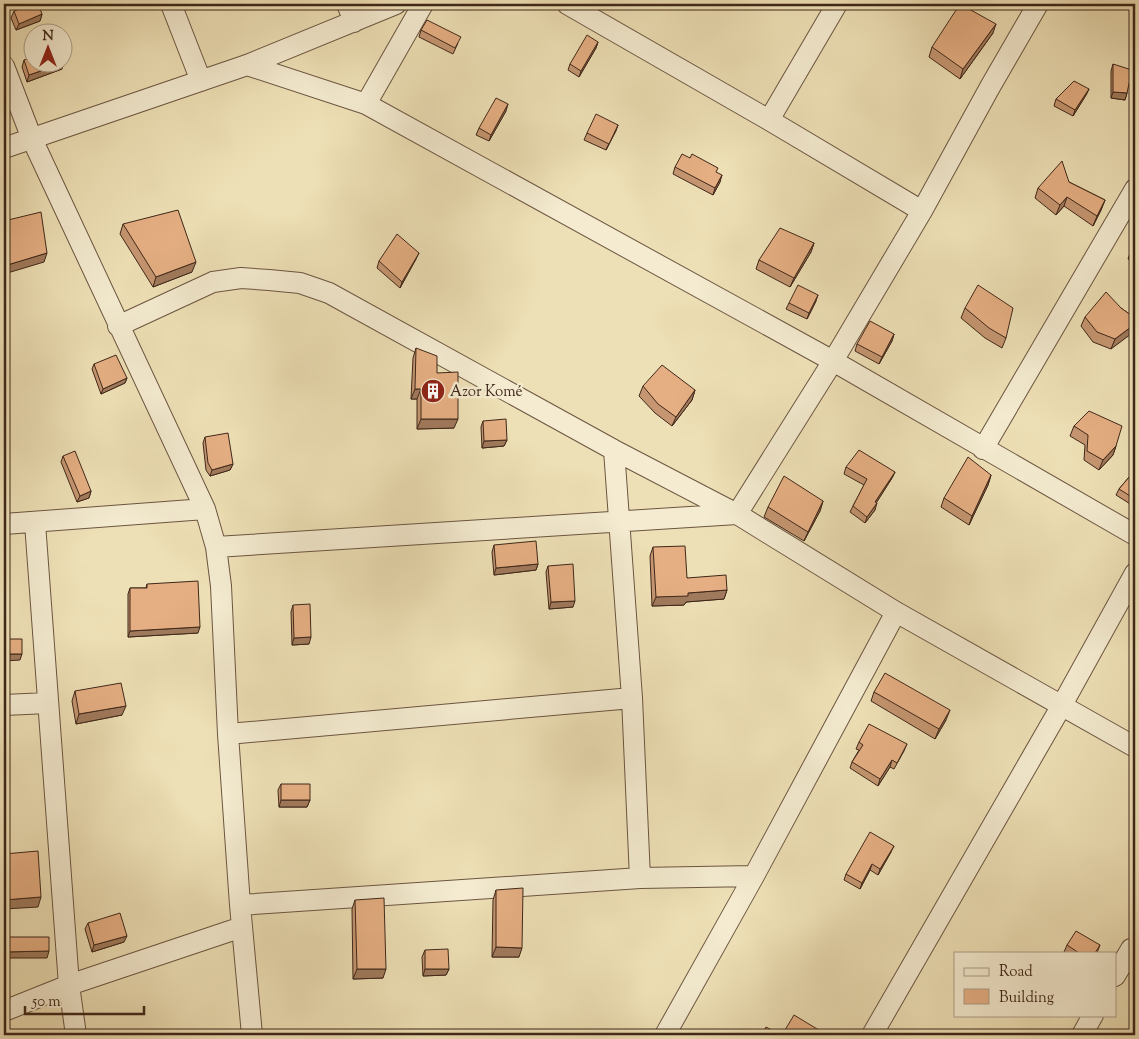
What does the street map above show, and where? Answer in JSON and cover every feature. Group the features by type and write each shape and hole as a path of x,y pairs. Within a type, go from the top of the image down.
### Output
{"street":[{"path":"171,4 201,81"},
{"path":"4,148 247,65 350,13 396,4"},
{"path":"366,104 423,4"},
{"path":"567,4 769,120 922,211"},
{"path":"769,120 837,4"},
{"path":"737,514 922,211 1038,4"},
{"path":"247,65 366,104 832,361 1135,535"},
{"path":"4,66 32,139 205,509 216,548 240,905 252,1035"},
{"path":"983,449 1135,189"},
{"path":"118,326 213,282 241,278 300,283 329,293 614,450 737,514 896,612 1135,747"},
{"path":"614,450 632,698 640,878"},
{"path":"4,524 205,509"},
{"path":"216,548 737,514"},
{"path":"35,522 69,985 76,1035"},
{"path":"872,1035 1062,705 1135,573"},
{"path":"664,1035 754,876 896,612"},
{"path":"228,734 632,698"},
{"path":"4,705 48,703"},
{"path":"240,905 640,878 754,876"},
{"path":"4,1011 69,985 242,927"},
{"path":"1116,974 1131,949"},
{"path":"1082,1035 1092,1016"}],"building":[{"path":"32,4 38,4 42,14 19,24 14,11"},
{"path":"960,4 996,24 963,69 932,47"},
{"path":"427,20 461,37 455,48 421,30"},
{"path":"587,35 598,42 581,71 570,64"},
{"path":"1113,64 1132,70 1127,93 1113,92"},
{"path":"1074,81 1089,89 1075,110 1056,99"},
{"path":"496,98 508,104 491,135 479,128"},
{"path":"596,114 618,125 609,144 587,133"},
{"path":"682,154 690,158 692,154 718,168 716,172 722,175 715,188 675,167"},
{"path":"1062,161 1069,182 1105,200 1097,216 1067,197 1060,205 1038,188"},
{"path":"178,210 196,262 156,277 123,224"},
{"path":"41,212 47,253 4,266 4,221"},
{"path":"780,228 814,243 794,278 759,260"},
{"path":"397,234 419,253 402,282 379,261"},
{"path":"1135,244 1135,256 1130,253"},
{"path":"798,285 818,295 809,313 789,303"},
{"path":"978,285 1013,308 1006,338 989,328 965,308"},
{"path":"1106,292 1121,308 1135,318 1135,324 1115,339 1097,332 1085,317"},
{"path":"870,321 894,334 882,357 857,344"},
{"name":"Azor Komé","path":"416,348 437,356 437,373 458,372 458,419 421,419 421,389 415,389"},
{"path":"116,355 127,378 103,389 94,364"},
{"path":"662,365 695,390 676,417 658,404 643,386"},
{"path":"1089,411 1122,426 1116,446 1103,460 1087,451 1088,435 1074,426"},
{"path":"506,419 507,440 484,441 483,421"},
{"path":"228,433 233,464 212,470 208,463 205,437"},
{"path":"859,450 895,472 867,517 853,506 867,479 846,467"},
{"path":"75,451 91,491 80,496 63,456"},
{"path":"968,457 991,475 972,516 944,498"},
{"path":"1135,470 1135,499 1119,489"},
{"path":"784,476 823,501 808,532 768,507"},
{"path":"536,541 538,564 496,568 494,545"},
{"path":"685,546 687,578 726,575 727,590 688,593 688,596 656,597 653,547"},
{"path":"573,564 575,601 551,602 548,566"},
{"path":"198,581 200,627 130,631 130,588 147,588 147,584"},
{"path":"310,604 311,637 294,638 293,605"},
{"path":"4,639 22,639 22,654 4,654"},
{"path":"885,673 950,710 939,729 874,692"},
{"path":"121,683 126,706 79,714 75,691"},
{"path":"869,724 907,744 897,763 892,760 880,779 852,762 863,745 859,742"},
{"path":"281,784 310,784 310,800 281,800"},
{"path":"870,832 894,846 880,869 872,864 862,883 846,874"},
{"path":"38,851 41,897 4,900 4,854"},
{"path":"523,888 522,948 496,947 496,890"},
{"path":"384,898 386,969 357,969 355,900"},
{"path":"120,913 127,936 94,945 88,923"},
{"path":"1076,931 1100,945 1096,952 1078,952 1067,945"},
{"path":"4,937 49,937 49,951 4,952"},
{"path":"448,949 449,969 425,969 425,950"},
{"path":"794,1015 827,1035 782,1035"},
{"path":"766,1027 781,1035 762,1035"}],"place":[{"name":"Azor Komé","path":"433,391"}]}
